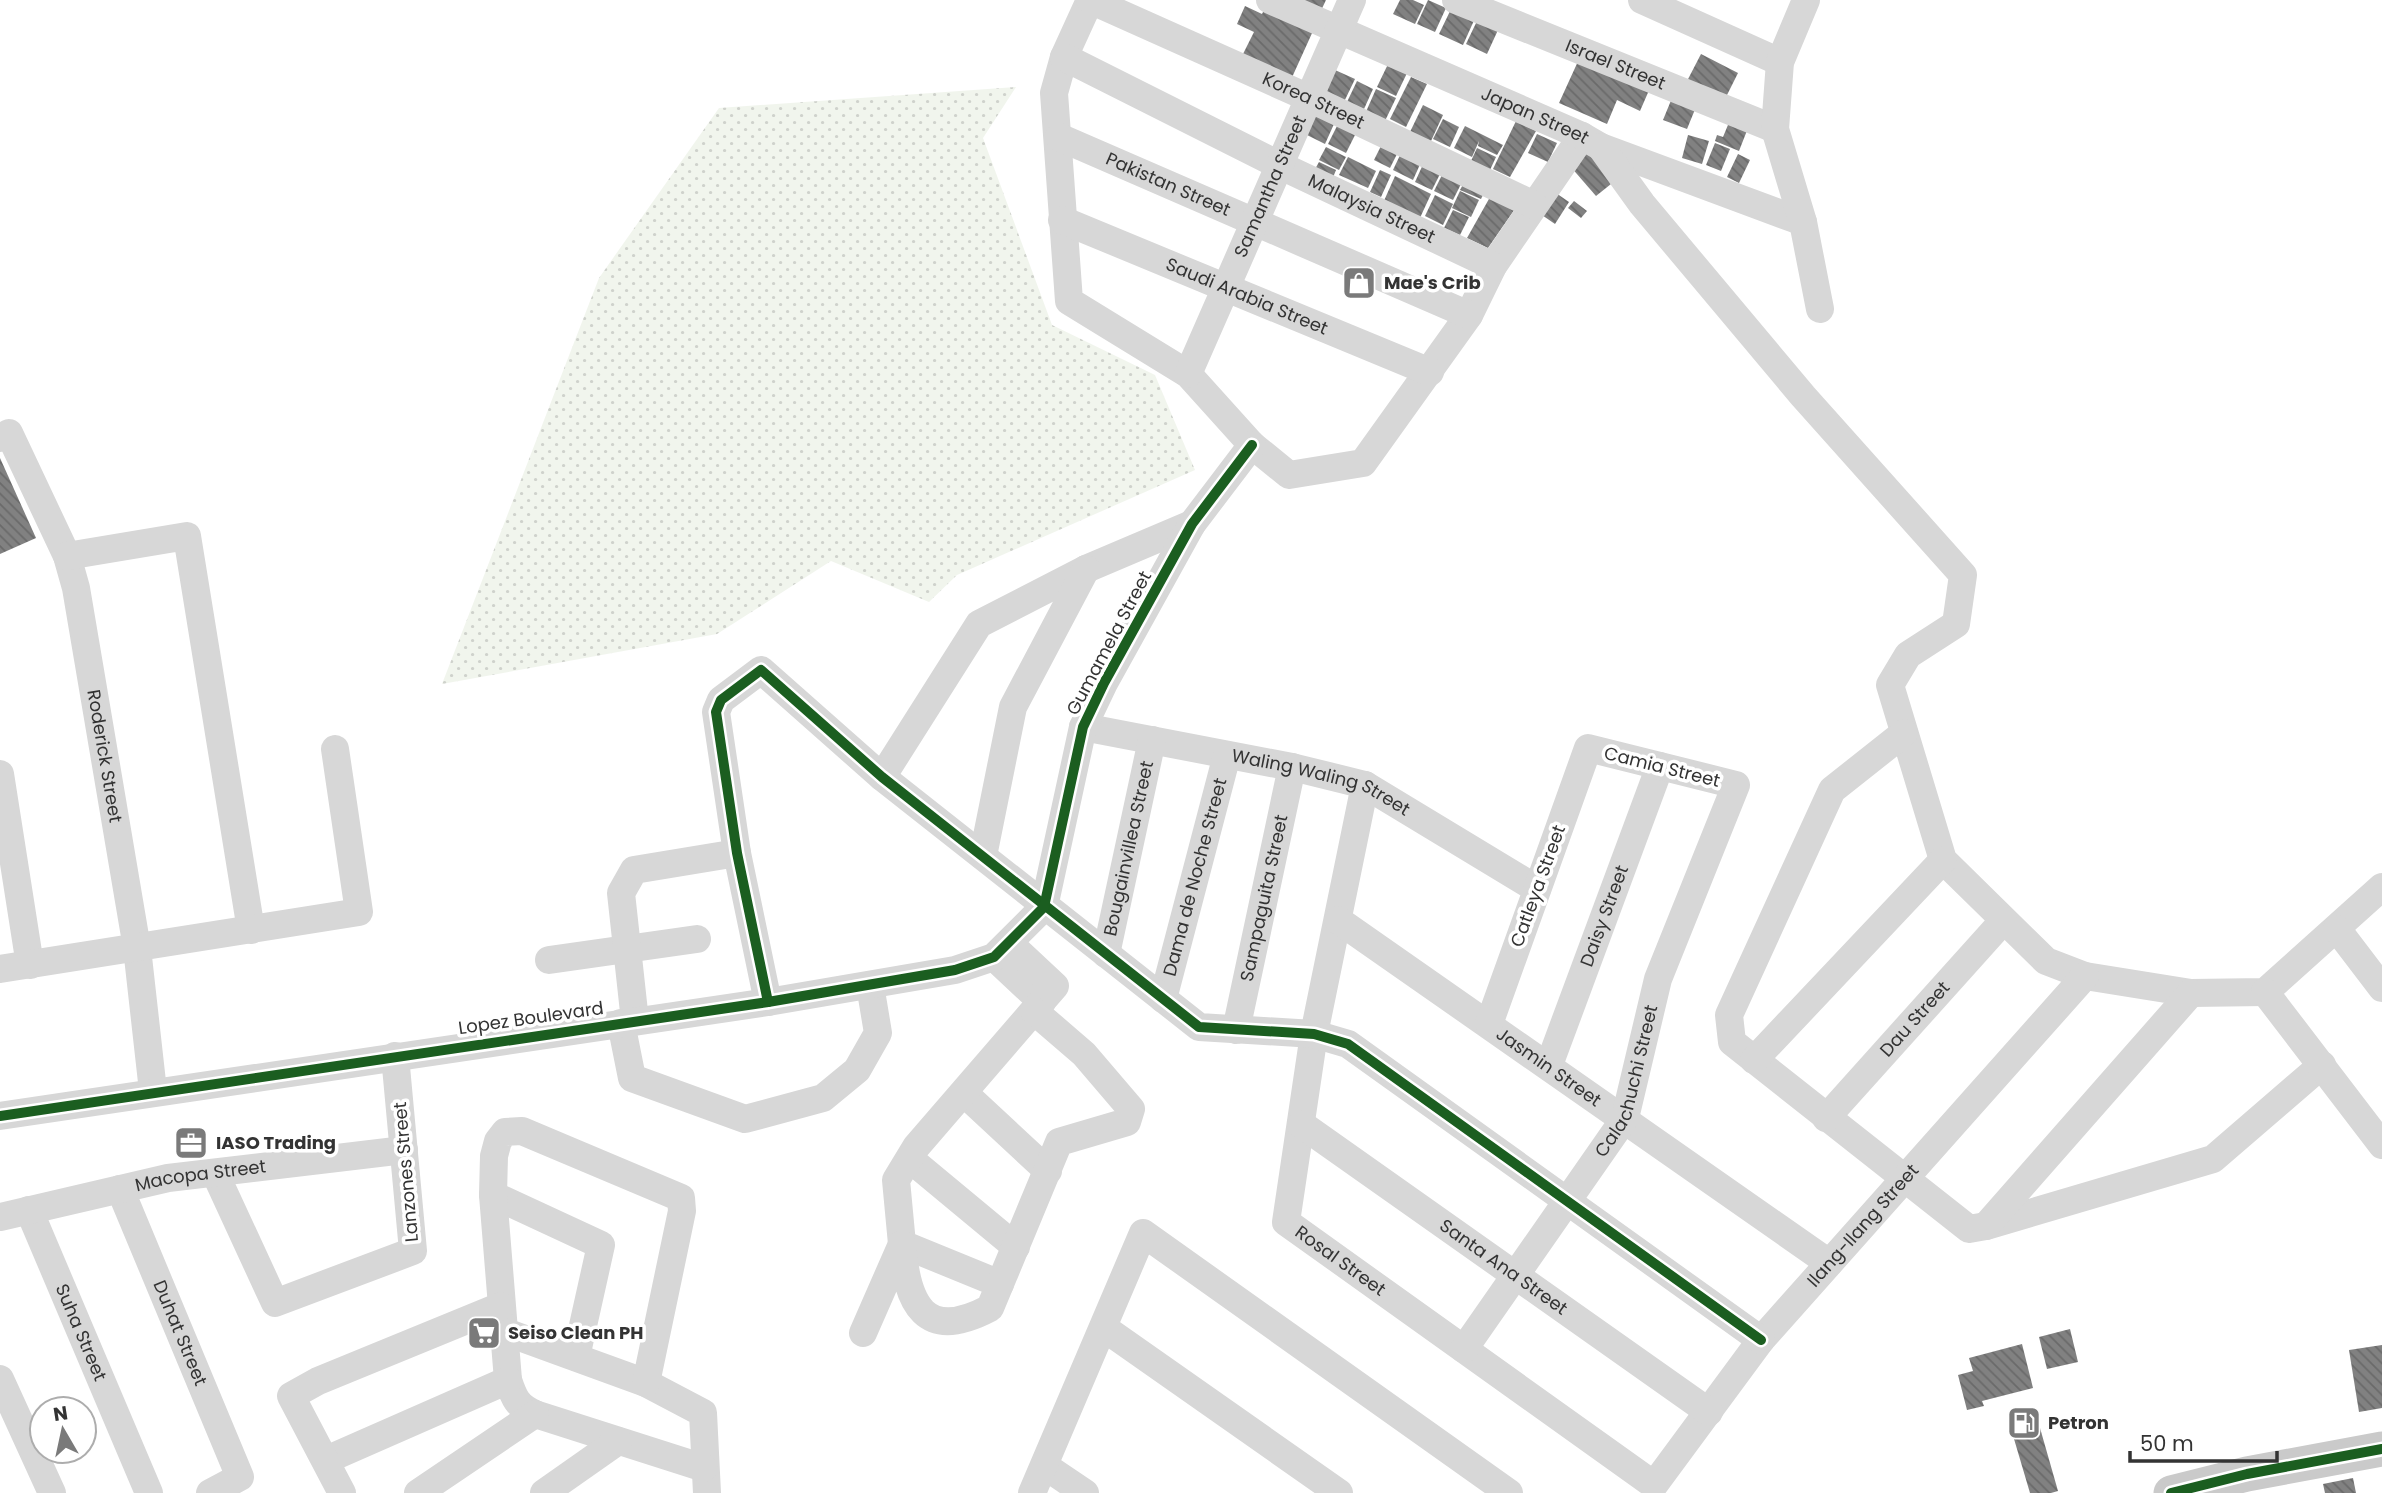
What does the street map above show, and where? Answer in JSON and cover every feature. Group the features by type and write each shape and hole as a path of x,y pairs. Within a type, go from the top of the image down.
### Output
{"main road":[{"path":"2171,1493 2382,1449"}],"street":[{"path":"1090,0 1064,57 1054,93 1069,301 1188,374 1252,445 1289,475 1363,463 1469,316 1493,266 1534,205 1592,142 1803,396 1963,575 1956,624 1908,655 1890,685 1943,860 2003,921 2046,961 2085,975 2191,993 2265,992 2382,887"},
{"name":"Korea Street","path":"1090,0 1309,98 1534,205"},
{"name":"Japan Street","path":"1270,0 1592,142 1803,222"},
{"name":"Samantha Street","path":"1188,374 1352,0"},
{"name":"Israel Street","path":"1456,0 1775,129"},
{"path":"1643,0 1780,62"},
{"path":"1806,0 1780,62 1775,129 1803,222 1820,309"},
{"name":"Malaysia Street","path":"1064,57 1279,165 1493,266"},
{"name":"Pakistan Street","path":"1059,137 1469,316"},
{"name":"Saudi Arabia Street","path":"1062,220 1430,372"},
{"name":"Roderick Street","path":"5,436 67,556 82,617 137,948 153,1091"},
{"name":"Gumamela Street","path":"1044,906 1083,727 1104,683 1192,524 1252,445"},
{"path":"882,777 979,624 1086,569 1192,524"},
{"path":"67,556 187,536 251,930"},
{"path":"983,856 1013,707 1086,569"},
{"path":"768,1002 737,853 716,712 720,700 761,670 882,777 1199,1027 1314,1034 1348,1044 1761,1340"},
{"name":"Waling Waling Street","path":"1083,727 1292,767 1365,785 1537,888"},
{"path":"1904,733 1832,790 1779,899 1729,1014 1732,1042 1902,1179 1969,1229 1986,1226 2213,1159 2322,1065"},
{"name":"Bougainvillea Street","path":"1106,954 1152,740"},
{"path":"0,969 359,912 335,748"},
{"name":"Camia Street","path":"1588,748 1736,785"},
{"name":"Catleya Street","path":"1489,1024 1588,748"},
{"name":"Dama de Noche Street","path":"1163,999 1227,754"},
{"name":"Daisy Street","path":"1549,1066 1660,766"},
{"name":"Sampaguita Street","path":"1236,1030 1292,767"},
{"path":"0,774 30,965"},
{"name":"Rosal Street","path":"1365,785 1314,1034 1286,1222 1654,1485"},
{"name":"Calachuchi Street","path":"1464,1349 1625,1118 1658,979 1736,785"},
{"path":"737,853 634,870 621,893 628,950 628,1022 632,1078 745,1119 823,1098 857,1070 878,1033 870,985"},
{"path":"1754,1060 1943,860"},
{"name":"Lopez Boulevard","path":"0,1115 768,1002 955,970 1002,950 1044,906"},
{"name":"Jasmin Street","path":"1338,920 1829,1263"},
{"name":"Dau Street","path":"1826,1118 2003,921"},
{"path":"2337,929 2382,988"},
{"path":"549,960 697,939"},
{"path":"1002,950 1038,1007 1131,1108 1127,1122 1059,1142 989,1308 967,1320 943,1322 925,1313 912,1300 905,1279 895,1181 916,1147 1038,1007"},
{"name":"Ilang-Ilang Street","path":"1654,1485 1761,1340 2085,975"},
{"path":"2265,992 2382,1145"},
{"path":"1986,1226 2191,993"},
{"name":"Lanzones Street","path":"215,1173 275,1303 413,1251 395,1055"},
{"path":"964,1093 1048,1171"},
{"name":"Santa Ana Street","path":"1301,1124 1709,1412"},
{"path":"342,1493 291,1396 318,1381 502,1319 576,1357 646,1383 703,1413 703,1485 618,1441 519,1407 508,1380 502,1319 493,1195 494,1156 498,1141 505,1132 522,1131 681,1198 682,1211 646,1383"},
{"name":"Macopa Street","path":"0,1217 168,1178 404,1150"},
{"path":"911,1159 1016,1247"},
{"name":"Duhat Street","path":"120,1189 240,1477 210,1493"},
{"path":"493,1195 601,1245 576,1357"},
{"name":"Suha Street","path":"29,1210 149,1493"},
{"path":"1032,1493 1143,1233 1509,1493"},
{"path":"902,1244 1000,1284"},
{"path":"863,1334 902,1244"},
{"path":"1104,1328 1339,1493"},
{"path":"0,1378 52,1493"},
{"path":"326,1460 508,1380"},
{"path":"418,1493 535,1414"},
{"path":"544,1493 618,1441"},
{"path":"1045,1466 1085,1493"}],"shaded area":[{"path":"1016,87 983,138 1052,325 1155,375 1195,470 957,575 929,602 831,561 717,634 442,684 599,278 719,108"}],"building":[{"path":"1282,0 1326,0 1318,17"},
{"path":"1400,0 1413,0 1424,5 1415,24 1393,14"},
{"path":"1428,0 1446,8 1435,32 1417,24"},
{"path":"1453,5 1476,16 1463,45 1439,34"},
{"path":"1245,6 1262,14 1265,8 1313,31 1289,84 1242,56 1254,32 1237,24"},
{"path":"1477,21 1498,30 1487,54 1466,44"},
{"path":"1701,54 1738,73 1724,101 1686,83"},
{"path":"1580,57 1650,88 1640,111 1617,100 1607,124 1559,103"},
{"path":"1389,62 1408,71 1396,96 1377,87"},
{"path":"1335,70 1355,79 1343,104 1323,95"},
{"path":"1411,77 1427,84 1406,127 1390,119"},
{"path":"1357,81 1373,89 1364,109 1347,102"},
{"path":"1376,89 1396,98 1384,123 1365,114"},
{"path":"1672,98 1696,107 1687,129 1663,120"},
{"path":"1423,105 1443,115 1431,141 1410,132"},
{"path":"1312,114 1334,124 1325,144 1303,133"},
{"path":"1443,119 1459,127 1450,147 1433,139"},
{"path":"1730,120 1748,128 1739,151 1715,141 1717,135 1723,137"},
{"path":"1516,121 1536,131 1510,177 1493,169"},
{"path":"1338,124 1356,133 1346,153 1328,144"},
{"path":"1465,126 1503,145 1497,155 1478,146 1479,141 1472,157 1454,148"},
{"path":"1537,134 1557,143 1548,162 1528,153"},
{"path":"1688,135 1709,141 1702,164 1682,158"},
{"path":"1383,142 1399,150 1390,168 1374,160"},
{"path":"1715,143 1730,149 1721,171 1706,165"},
{"path":"1326,147 1346,157 1339,170 1319,160"},
{"path":"1477,148 1496,157 1490,170 1471,161"},
{"path":"1590,150 1616,180 1596,196 1570,166"},
{"path":"1402,151 1422,160 1413,180 1393,170"},
{"path":"1738,154 1750,160 1739,183 1727,177"},
{"path":"1348,157 1376,171 1368,188 1339,175"},
{"path":"1425,160 1443,168 1432,190 1415,182"},
{"path":"1319,162 1336,170 1332,180 1314,171"},
{"path":"1446,167 1465,176 1453,200 1434,191"},
{"path":"1380,170 1391,175 1381,197 1370,192"},
{"path":"1395,176 1431,194 1419,220 1383,203"},
{"path":"1467,177 1487,187 1481,199 1460,190"},
{"path":"1494,190 1519,203 1488,248 1467,238"},
{"path":"1460,191 1479,200 1471,217 1452,208"},
{"path":"1553,191 1569,202 1555,224 1539,213"},
{"path":"1435,195 1453,204 1443,225 1425,216"},
{"path":"1574,201 1587,211 1581,218 1568,208"},
{"path":"1453,210 1469,217 1460,235 1444,228"},
{"path":"0,458 36,538 0,554"},
{"path":"2070,1329 2078,1362 2047,1369 2039,1337"},
{"path":"2022,1344 2033,1388 1982,1401 1984,1406 1967,1410 1958,1375 1973,1371 1969,1358"},
{"path":"2382,1345 2382,1408 2359,1412 2349,1350"},
{"path":"2036,1414 2058,1491 2051,1493 2030,1493 2009,1422"},
{"path":"2353,1478 2356,1493 2325,1493 2323,1484"}],"cycle path":[{"path":"0,1116 768,1002 955,970 994,957 1044,907 1083,727 1104,683 1192,524 1252,445"},
{"path":"768,1002 737,853 716,712 721,700 761,670 882,777 1199,1027 1314,1034 1348,1044 1761,1340"},
{"path":"2171,1493 2247,1474 2382,1449"}],"place":[{"name":"Mae's Crib","path":"1359,283"},
{"name":"IASO Trading","path":"191,1143"},
{"name":"Seiso Clean PH","path":"484,1333"},
{"name":"Petron","path":"2024,1423"}]}
